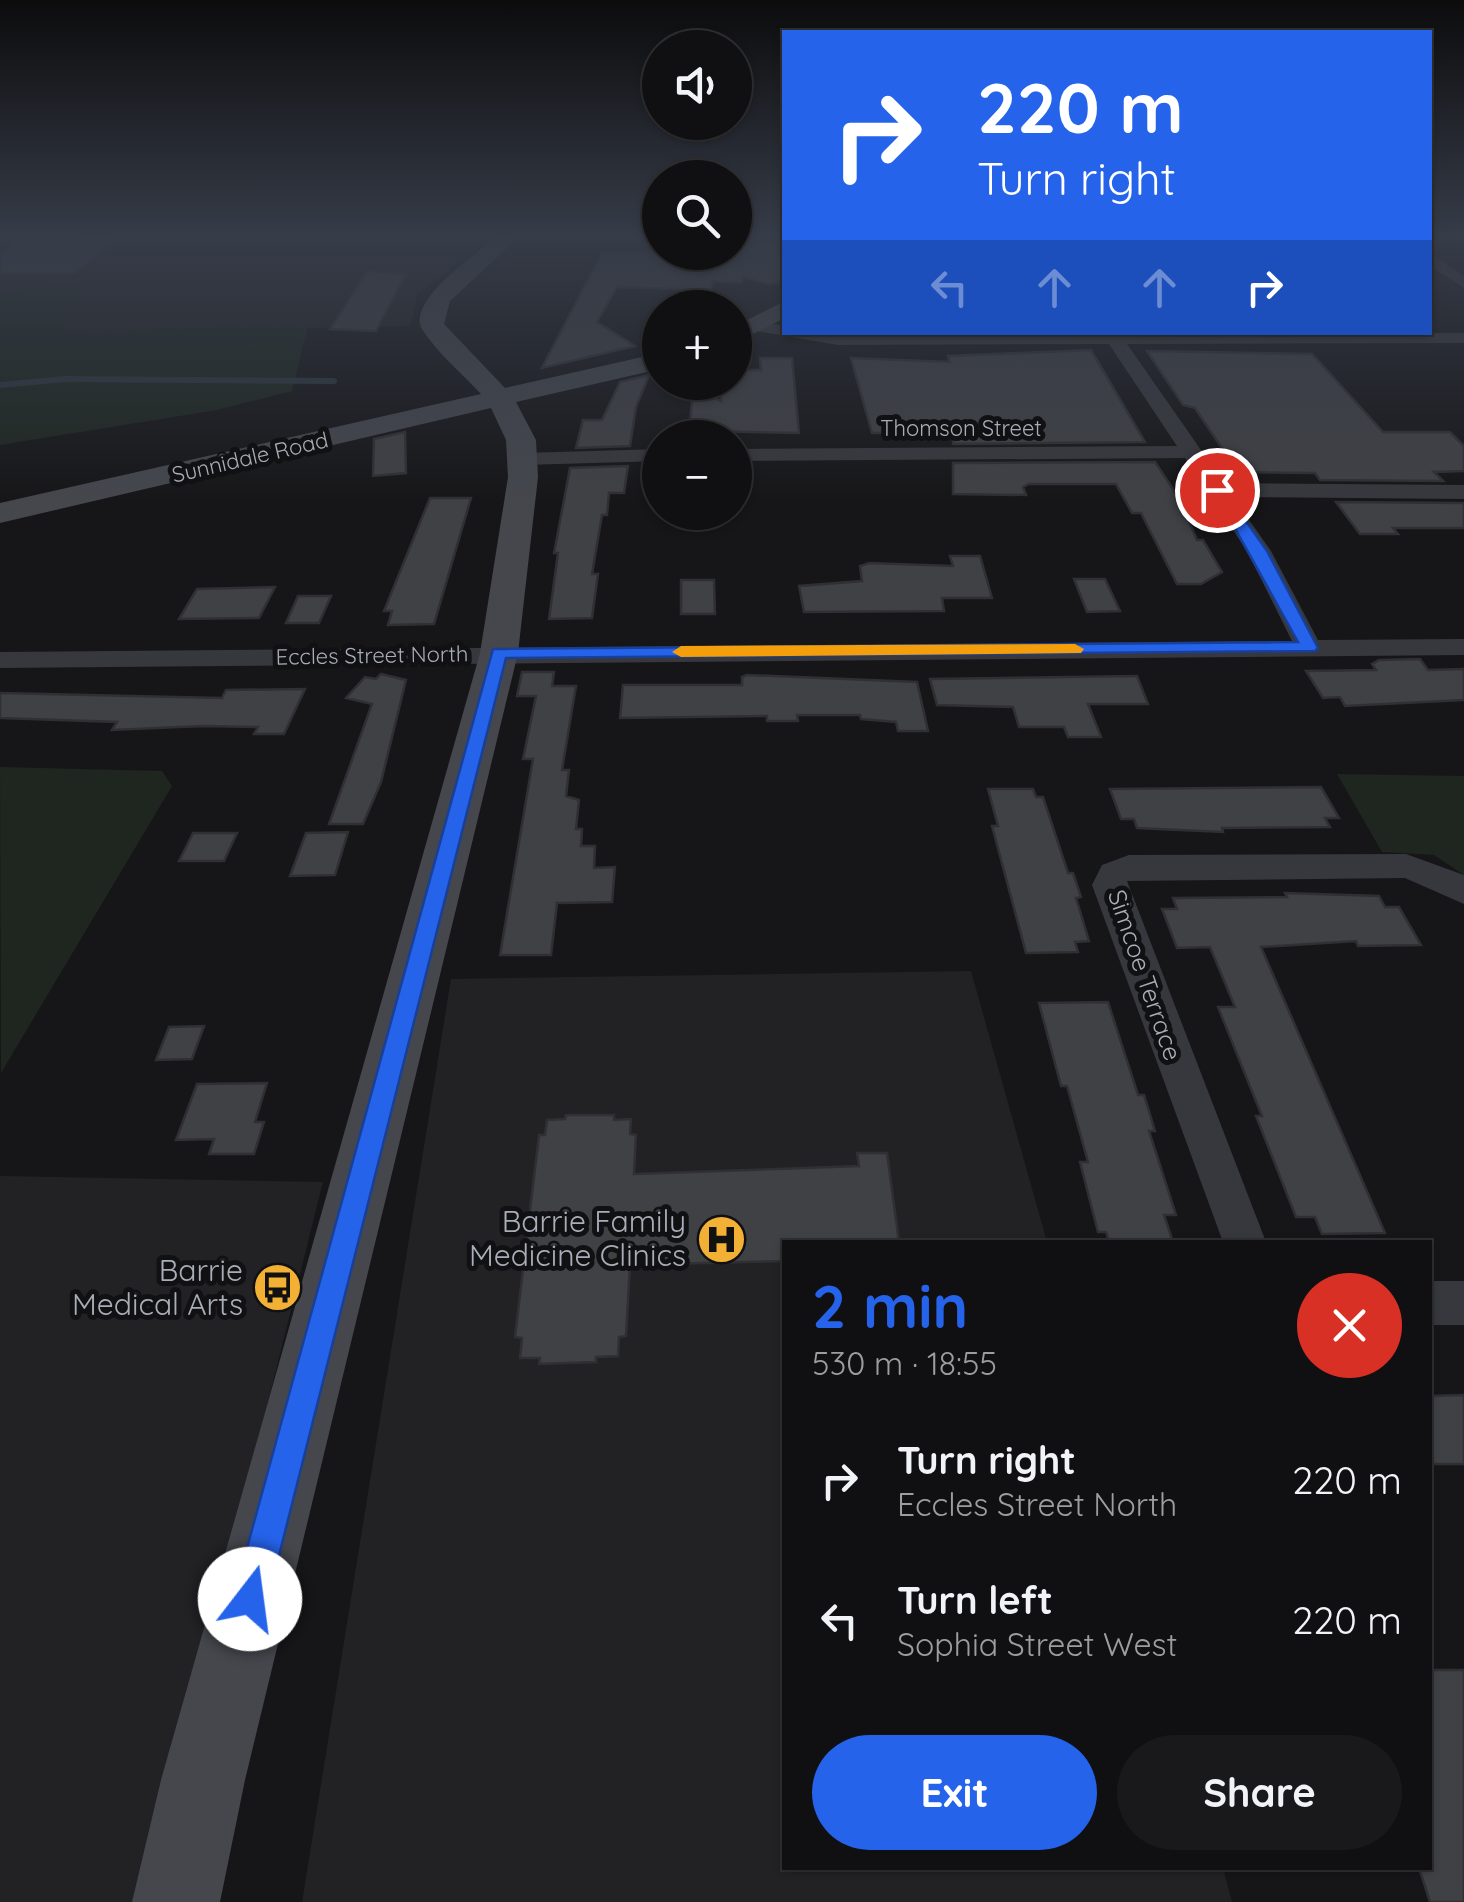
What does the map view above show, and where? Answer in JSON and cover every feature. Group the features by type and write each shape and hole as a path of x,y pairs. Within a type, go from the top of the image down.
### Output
{"street":[{"path":"176,1902 202,1780 499,653 524,459 520,432 501,400 432,325"},
{"path":"752,332 782,335"},
{"path":"787,335 838,340 1464,338"},
{"path":"1114,338 1187,452 1259,551 1309,648"},
{"name":"Sunnidale Road","path":"0,512 642,365"},
{"name":"Thomson Street","path":"752,455 1187,452"},
{"path":"524,459 642,456"},
{"path":"1217,490 1464,492"},
{"name":"Eccles Street North","path":"0,660 1464,647"},
{"name":"Simcoe Terrace","path":"1243,1240 1109,885 1114,873 1129,867 1406,866 1434,874 1464,892"},
{"path":"1432,1303 1464,1304"}],"shaded area":[{"path":"0,325 64,325 61,333 308,325 292,391 217,410 0,445"},
{"path":"63,325 410,325 410,326 60,333"},
{"path":"0,767 162,771 172,786 1,1073"},
{"path":"1337,774 1464,776 1464,875 1434,855 1382,852"},
{"path":"971,971 1046,1240 782,1240 782,1870 1224,1870 1232,1902 302,1902 451,979"},
{"path":"0,1176 323,1182 143,1902 0,1902"}],"building":[{"path":"333,325 379,325 376,331 330,329"},
{"path":"565,325 601,325 635,346 542,368"},
{"path":"1091,350 1145,442 953,444 953,433 872,433 851,358 950,362 948,356"},
{"path":"1147,351 1312,354 1383,432 1450,432 1464,446 1464,471 1434,472 1443,481 1320,480 1315,473 1238,472 1195,408 1183,405"},
{"path":"760,358 792,358 799,433 752,432 752,420 690,420 692,400 752,400 752,370 761,370"},
{"path":"642,377 630,446 576,448 583,420 602,420 620,382"},
{"path":"405,432 406,473 373,476 374,439"},
{"path":"1155,462 1179,498 1197,540 1203,540 1222,572 1201,584 1177,584 1141,513 1132,513 1116,484 1029,484 1023,487 1026,495 953,494 953,463"},
{"path":"628,466 624,493 609,493 607,515 602,515 592,574 598,574 592,618 549,619 558,553 554,553 570,468"},
{"path":"430,498 471,498 434,624 388,625 392,611 384,611"},
{"path":"1336,502 1464,503 1464,528 1393,528 1398,534 1360,534"},
{"path":"950,556 980,556 992,598 942,598 944,611 804,612 799,586 862,581 860,566 869,563 953,566"},
{"path":"1074,579 1105,579 1120,611 1087,612"},
{"path":"681,580 714,580 715,614 681,614"},
{"path":"275,587 259,618 179,619 197,589"},
{"path":"298,596 331,596 319,623 286,623"},
{"path":"1420,659 1428,670 1464,669 1464,700 1345,706 1340,697 1323,698 1306,671 1376,670 1372,664 1379,660"},
{"path":"522,672 554,672 552,686 576,686 562,770 569,770 566,796 579,800 576,829 582,829 581,846 595,846 594,868 615,867 612,902 557,903 551,955 500,955 533,759 523,759 536,696 517,696"},
{"path":"381,674 406,680 381,782 363,824 329,824 372,704 346,698 365,677 376,679"},
{"path":"1137,676 1148,704 1088,704 1101,737 1068,737 1064,727 1019,727 1013,707 937,705 930,679"},
{"path":"742,677 917,682 928,731 898,731 896,722 861,719 860,715 797,715 798,721 767,721 767,716 620,718 623,685 742,685"},
{"path":"305,689 284,734 254,734 258,727 112,730 117,722 0,718 0,693 222,698 226,690"},
{"path":"1321,787 1339,818 1325,818 1330,827 1222,828 1223,832 1137,828 1134,819 1121,819 1110,789"},
{"path":"988,789 1033,789 1036,797 1043,797 1068,873 1073,873 1081,897 1076,898 1089,941 1075,942 1078,952 1026,953 992,826 998,826"},
{"path":"348,832 335,875 290,876 306,833"},
{"path":"193,833 237,833 224,861 179,861"},
{"path":"1285,893 1379,896 1385,907 1399,907 1421,945 1358,946 1356,941 1261,947 1385,1233 1322,1234 1315,1217 1296,1217 1256,1116 1262,1116 1218,1007 1235,1007 1210,947 1177,948 1162,909 1177,909 1173,898 1287,897"},
{"path":"1108,1002 1138,1095 1144,1095 1155,1131 1149,1131 1176,1215 1164,1215 1172,1240 1108,1240 1106,1232 1098,1232 1080,1162 1088,1162 1067,1086 1061,1086 1039,1003"},
{"path":"204,1026 192,1059 156,1060 169,1027"},
{"path":"267,1083 255,1122 264,1122 254,1154 209,1154 214,1139 176,1140 197,1084"},
{"path":"566,1115 614,1115 614,1120 631,1119 630,1134 636,1135 634,1174 859,1166 857,1153 887,1153 899,1240 782,1240 782,1261 630,1265 626,1336 619,1337 618,1356 596,1357 596,1362 539,1364 540,1358 520,1358 522,1338 515,1337 539,1135 545,1135 547,1120 565,1119"},
{"path":"1464,1395 1464,1464 1432,1464 1432,1396"},
{"path":"1432,1670 1464,1670 1464,1902 1430,1902 1420,1870 1432,1870"}],"waterway":[{"path":"0,385 65,379 334,381"}],"slow traffic":[{"path":"681,652 1075,649"}],"place":[{"name":"Barrie Family Medicine Clinics","path":"721,1239"},
{"name":"Barrie Medical Arts","path":"278,1288"}],"route":[{"path":"250,1599 499,653 1309,648 1259,551 1217,490"}]}
